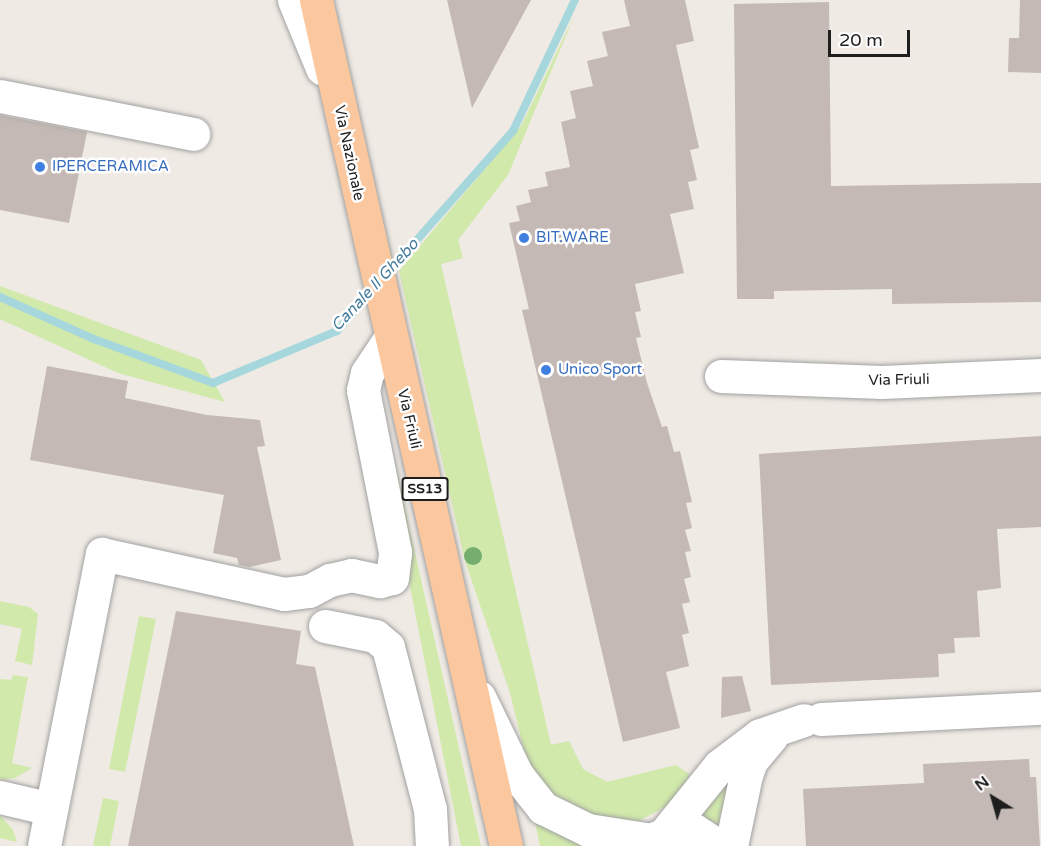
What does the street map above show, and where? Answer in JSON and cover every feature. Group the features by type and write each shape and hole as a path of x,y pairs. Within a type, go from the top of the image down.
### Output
{"main road":[{"name":"Via Nazionale","path":"316,0 384,306"},
{"name":"Via Friuli","path":"384,306 506,846"}],"street":[{"path":"294,0 340,111"},
{"path":"0,96 193,134"},
{"path":"44,846 102,554 284,594 309,591 351,575 388,581 395,574 395,552 363,390 367,373 391,337"},
{"name":"Via Friuli","path":"721,376 882,382 1041,375"},
{"path":"325,626 375,636 388,647 430,809 432,846"},
{"name":"Via Friuli","path":"467,672 517,775 543,808 588,830 655,841 694,830 719,846"},
{"path":"655,841 719,765 760,735 801,723 1041,708"},
{"path":"731,846 751,761 801,723"},
{"path":"0,797 51,809"}],"green space":[{"path":"575,14 508,175 458,240 463,258 441,264 551,745 569,741 583,769 607,782 676,765 689,774 689,781 668,805 639,821 597,820 557,802 526,759 510,693 465,561 399,271 521,126"},
{"path":"0,286 201,360 225,402 118,373 0,319"},
{"path":"376,379 481,846 461,846 378,424"},
{"path":"0,601 29,607 38,614 32,665 15,661 22,629 0,624"},
{"path":"139,616 156,619 125,772 109,769"},
{"path":"13,675 28,677 12,763 32,768 15,778 0,780 0,679 11,680"},
{"path":"729,780 719,824 700,817 700,810"},
{"path":"103,798 119,801 110,846 93,846"},
{"path":"0,815 13,830 17,842 0,838"},
{"path":"534,818 609,846 540,846"}],"building":[{"path":"447,0 531,0 472,108"},
{"path":"624,0 685,0 694,41 676,45 699,148 690,150 697,180 688,182 694,209 670,214 684,273 635,284 641,311 635,312 641,337 636,338 647,383 662,427 667,426 674,452 680,451 692,502 686,503 692,528 685,530 691,551 685,552 691,577 684,579 690,602 682,604 689,633 682,635 689,666 666,672 680,728 623,742 522,310 529,309 509,223 520,221 516,206 531,202 528,190 548,186 545,172 570,167 561,122 576,118 570,91 593,86 587,61 608,56 602,32 630,26"},
{"path":"1020,0 1041,0 1041,73 1008,72 1009,38 1019,38"},
{"path":"829,2 831,186 1041,183 1041,302 892,304 892,289 774,291 774,299 737,299 734,4"},
{"name":"IPERCERAMICA","path":"0,115 87,132 69,223 0,210"},
{"path":"47,366 128,381 125,398 207,415 260,420 265,446 257,447 281,560 249,567 239,565 237,558 213,553 224,495 30,460"},
{"path":"1041,436 1041,527 997,529 1001,588 977,591 980,637 954,638 955,653 938,654 939,677 771,685 759,454"},
{"path":"176,611 301,631 296,664 315,667 354,846 128,846"},
{"path":"742,676 751,711 721,718 722,677"},
{"path":"1029,759 1030,777 1036,777 1040,846 806,846 803,789 924,783 923,764"}],"waterway":[{"name":"Canale Il Ghebo","path":"386,275 513,131 575,0"},
{"name":"Canale Il Ghebo","path":"0,297 94,339 213,383 337,331 373,290"}],"place":[{"name":"IPERCERAMICA","path":"40,167"},
{"name":"BIT.WARE","path":"524,238"},
{"name":"Unico Sport","path":"546,370"}]}
